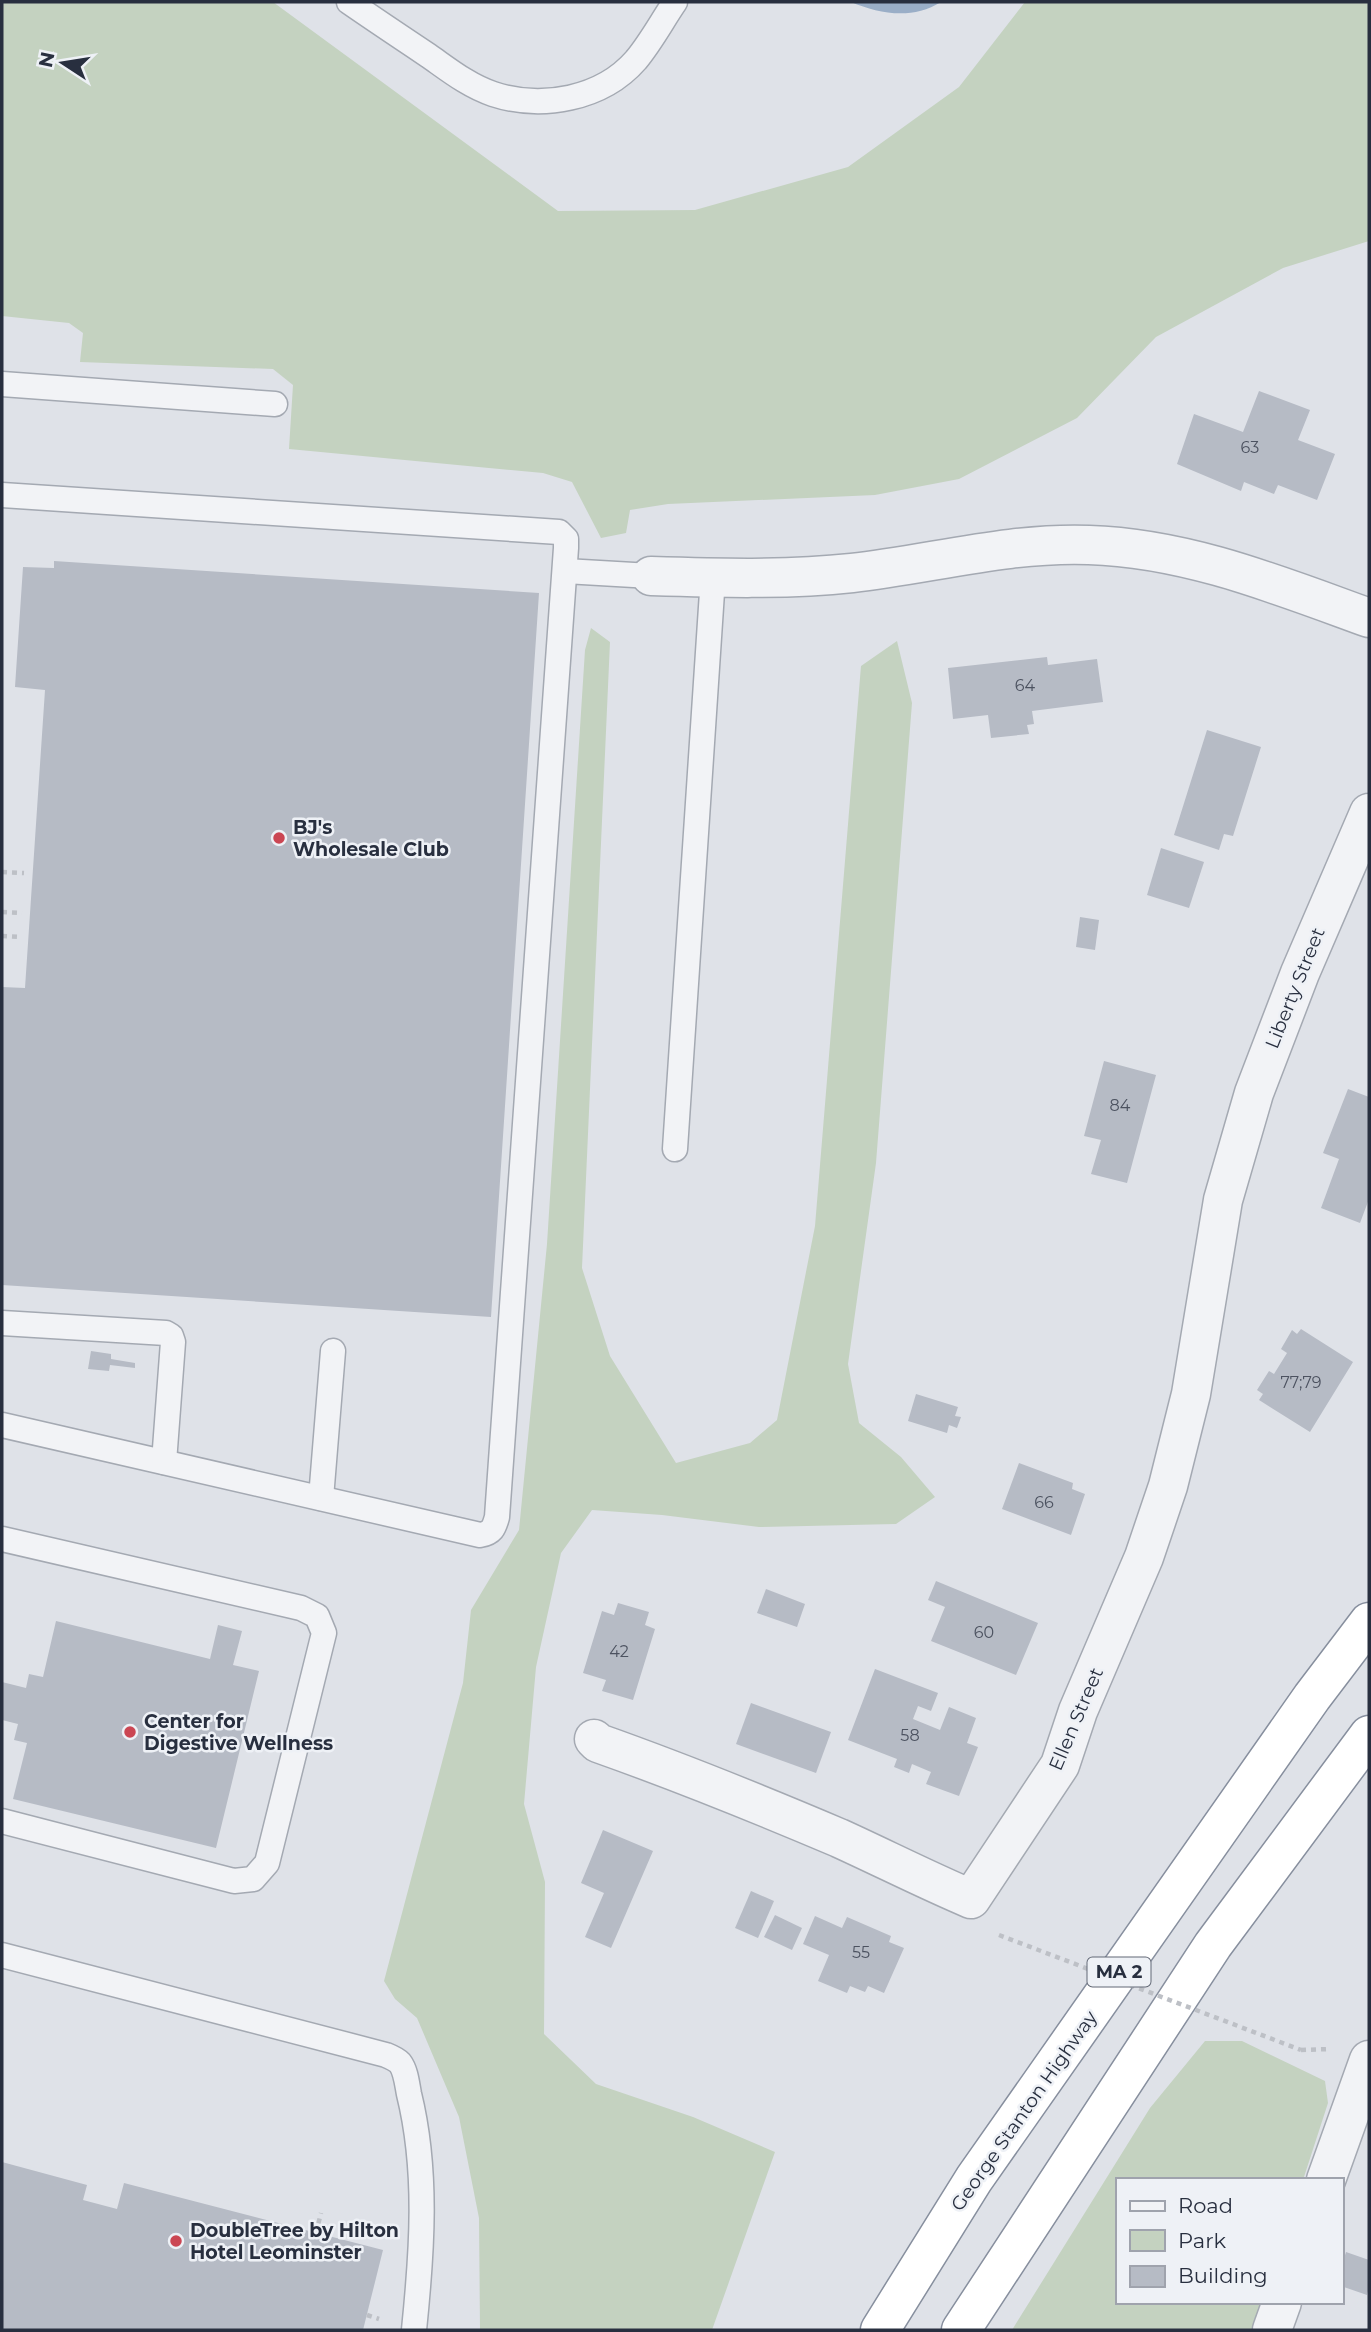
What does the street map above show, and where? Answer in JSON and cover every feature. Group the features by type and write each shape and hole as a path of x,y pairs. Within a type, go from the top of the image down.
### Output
{"highway":[{"name":"George Stanton Highway","path":"880,2330 974,2179 1312,1697 1369,1622"},
{"path":"961,2330 1213,1945 1369,1735"}],"street":[{"path":"651,576 713,578 852,573 1012,548 1088,545 1170,553 1265,580 1369,618"},
{"name":"Liberty Street","path":"1233,1168 1254,1093 1300,973 1369,813"},
{"name":"Ellen Street","path":"594,1740 709,1783 971,1899 1060,1765 1078,1711 1144,1557 1168,1486 1191,1394 1223,1200 1233,1168"},
{"path":"1327,2178 1369,2060"},
{"path":"1272,2330 1281,2304"}],"lane":[{"path":"349,2 466,81 494,95 562,100 587,95 613,80 636,60 675,2"},
{"path":"2,384 275,404"},
{"path":"2,495 559,532 566,539 497,1517 494,1529 488,1534 480,1535 2,1424"},
{"path":"565,571 651,576"},
{"path":"675,1149 713,578"},
{"path":"2,1323 166,1333 171,1336 173,1342 164,1462"},
{"path":"321,1498 334,1351"},
{"path":"2,1539 301,1608 317,1616 324,1633 267,1863 253,1880 234,1881 2,1821"},
{"path":"2,1955 386,2055 400,2063 414,2116 421,2174 421,2225 414,2330"}],"path":[{"path":"2,872 24,873"},
{"path":"2,912 22,913"},
{"path":"2,936 20,937"},
{"path":"999,1935 1301,2050"},
{"path":"316,2233 321,2213"},
{"path":"366,2315 379,2319"}],"green space":[{"path":"2,2 273,2 558,211 695,210 848,167 959,87 1025,2 1369,2 1369,241 1283,268 1156,337 1077,418 959,479 875,495 668,504 630,510 626,533 601,538 572,482 543,473 289,449 293,385 273,369 80,362 83,333 69,323 2,316"},
{"path":"591,628 610,642 582,1268 610,1356 676,1463 750,1443 777,1420 815,1226 861,666 897,641 912,703 876,1163 848,1364 859,1423 901,1457 935,1497 896,1524 759,1527 662,1515 592,1510 561,1553 536,1667 524,1804 545,1882 544,2034 596,2084 693,2117 775,2152 712,2330 480,2330 479,2218 459,2117 417,2018 395,1999 384,1981 463,1683 471,1610 519,1530 547,1244 585,650"},
{"path":"1205,2041 1242,2041 1325,2081 1328,2103 1304,2178 1116,2178 1116,2304 1263,2304 1255,2330 1012,2330 1150,2108"}],"water":[{"path":"851,2 941,2 919,11 896,13 873,10"}],"building":[{"path":"1259,391 1310,410 1298,440 1335,454 1317,500 1278,485 1274,494 1244,482 1241,491 1177,464 1194,414 1243,432"},
{"name":"BJ's Wholesale Club","path":"54,561 539,593 491,1317 2,1285 2,987 25,988 45,690 15,687 23,567 54,568"},
{"path":"1047,657 1048,665 1097,659 1103,702 1032,711 1034,724 1027,725 1029,734 991,738 988,715 953,719 948,668"},
{"path":"1207,730 1261,747 1233,836 1224,834 1219,850 1174,835"},
{"path":"1161,848 1204,862 1189,908 1147,895"},
{"path":"1080,917 1099,920 1095,950 1076,947"},
{"path":"1104,1061 1156,1075 1127,1183 1091,1174 1101,1140 1084,1136"},
{"path":"1348,1089 1369,1097 1369,1199 1360,1223 1321,1208 1339,1159 1323,1153"},
{"path":"1301,1329 1353,1362 1310,1432 1259,1400 1263,1394 1257,1390 1269,1371 1274,1374 1287,1353 1281,1349 1292,1330 1297,1334"},
{"path":"91,1351 111,1354 111,1359 135,1363 135,1368 110,1365 109,1371 88,1369"},
{"path":"916,1394 958,1407 955,1416 961,1417 957,1428 949,1425 947,1433 908,1421"},
{"path":"1019,1463 1073,1483 1072,1489 1085,1494 1071,1535 1002,1509"},
{"path":"936,1581 1038,1623 1016,1675 931,1641 945,1607 928,1600"},
{"path":"766,1589 805,1604 797,1627 757,1613"},
{"path":"618,1603 649,1612 645,1625 655,1629 633,1700 602,1691 606,1680 583,1673 602,1611 614,1615"},
{"name":"Center for Digestive Wellness","path":"56,1621 210,1659 218,1625 242,1631 233,1665 259,1671 216,1848 13,1799 27,1743 14,1740 18,1724 2,1720 2,1682 26,1688 29,1674 43,1677"},
{"path":"875,1669 938,1693 931,1711 918,1706 913,1719 940,1730 949,1707 976,1718 967,1743 978,1747 959,1796 926,1784 931,1772 912,1764 909,1773 894,1767 897,1759 848,1740"},
{"path":"751,1703 831,1732 816,1773 736,1744"},
{"path":"603,1830 653,1851 611,1948 585,1937 604,1893 581,1883"},
{"path":"751,1891 774,1901 758,1938 735,1928"},
{"path":"775,1915 802,1928 792,1950 764,1937"},
{"path":"815,1916 842,1928 847,1917 891,1936 889,1942 904,1948 884,1993 868,1986 865,1992 850,1986 847,1993 818,1981 829,1955 803,1944"},
{"name":"DoubleTree by Hilton Hotel Leominster","path":"2,2162 87,2185 83,2200 117,2209 124,2183 383,2250 363,2330 2,2330"},
{"path":"1346,2252 1369,2260 1367,2295 1343,2287 1343,2262"}],"place":[{"name":"BJ's Wholesale Club","path":"279,838"},
{"name":"Center for Digestive Wellness","path":"130,1732"},
{"name":"DoubleTree by Hilton Hotel Leominster","path":"176,2241"}]}
